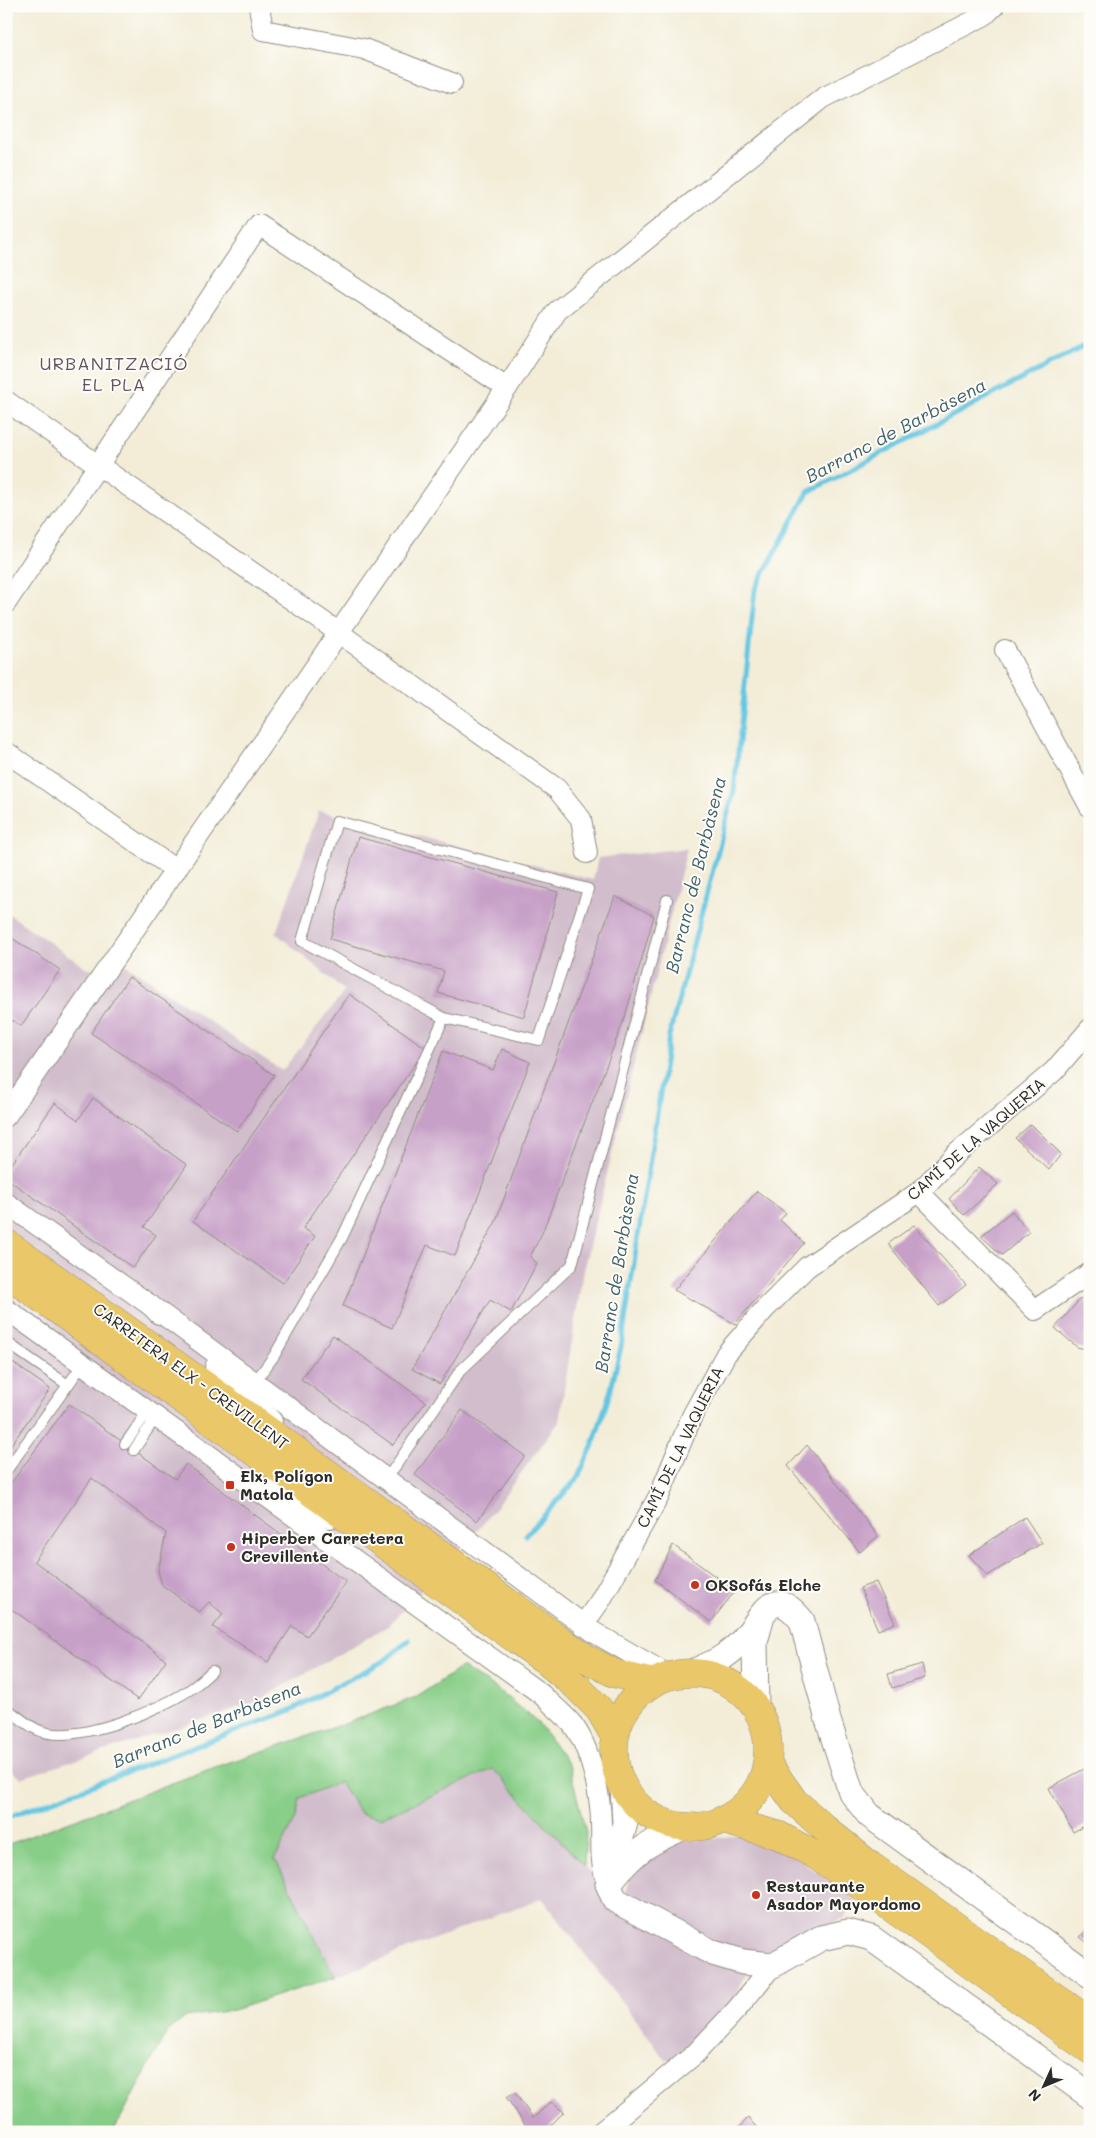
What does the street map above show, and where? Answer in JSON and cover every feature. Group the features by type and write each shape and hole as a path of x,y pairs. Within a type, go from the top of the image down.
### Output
{"highway":[{"name":"CARRETERA ELX - CREVILLENT","path":"6,1243 586,1659 616,1674 671,1677"},
{"name":"CARRETERA ELX - CREVILLENT","path":"6,1273 546,1661 575,1685 598,1709 614,1735"},
{"path":"671,1677 729,1682 748,1698 756,1709 760,1715 768,1751 765,1773 754,1794 737,1812 714,1824 684,1827 663,1822 636,1805 623,1787 614,1762 614,1735 623,1711 642,1689 671,1677"},
{"path":"766,1763 794,1800 830,1833 871,1866 1090,2022"},
{"path":"722,1820 778,1835 815,1855 1090,2050"}],"street":[{"path":"259,6 263,30 364,49 452,83"},
{"path":"6,1116 557,311 823,98 985,15 994,6"},
{"path":"6,603 259,225 506,388"},
{"path":"6,401 338,632 556,789 581,819 586,853"},
{"path":"1004,650 1090,807"},
{"path":"6,752 176,870"},
{"name":"CAMÍ DE LA VAQUERIA","path":"583,1625 600,1601 659,1496 692,1416 726,1354 764,1310 807,1267 919,1192 955,1155 1054,1071 1090,1029"},
{"path":"919,1192 1035,1310 1090,1273"},
{"path":"6,1203 150,1305 583,1625 671,1677 719,1662 742,1641 769,1607 779,1603 792,1608 802,1621 828,1720 851,1792 869,1815 1090,1975"},
{"path":"150,1305 328,1474"},
{"path":"6,1309 541,1694 572,1725 587,1751 601,1820 602,1872 616,1900 714,1953 743,1962 773,1965"},
{"path":"206,1452 394,1552"},
{"path":"756,1709 755,1642 762,1614"},
{"path":"608,1884 625,1822 623,1787"},
{"path":"608,1884 630,1858 654,1840 684,1827"},
{"path":"601,2132 695,2054 737,2009 773,1965 821,1938 848,1932 871,1938 1090,2096"}],"lane":[{"path":"337,821 588,889 539,1040 444,1018 302,941 337,821"},
{"path":"386,1480 460,1371 572,1265 667,900"},
{"path":"254,1383 274,1356 342,1236 444,1018"},
{"path":"6,1342 68,1385"},
{"path":"6,1471 83,1364"},
{"path":"125,1444 152,1414"},
{"path":"134,1450 152,1414"},
{"path":"6,1708 38,1730 63,1734 104,1728 147,1713 194,1687 212,1670"}],"shaded area":[{"path":"319,811 593,880 598,858 687,848 583,1271 559,1422 482,1525 388,1626 256,1702 21,1778 6,1767 6,912 88,969 124,963 282,1071 345,991 276,933"},
{"path":"494,1769 592,1875 600,1889 621,1910 640,1854 674,1841 706,1840 744,1834 781,1847 857,1899 845,1918 797,1937 759,1956 740,1984 731,2009 667,2061 542,1898 335,1977 275,1859 296,1818 300,1798 340,1782 360,1813 380,1818"}],"green space":[{"path":"462,1667 497,1689 539,1724 569,1765 586,1833 584,1866 493,1769 380,1818 360,1813 340,1782 300,1798 296,1818 275,1859 335,1977 233,2010 186,2017 167,2032 113,2132 6,2132 6,1845 215,1767 347,1723 416,1697"}],"building":[{"path":"358,837 558,892 524,1017 438,993 444,971 330,939"},
{"path":"615,896 654,916 625,1017 542,1233 530,1257 537,1263 511,1312 490,1300 440,1384 412,1369 495,1223"},
{"path":"6,934 60,970 21,1026 6,1016"},
{"path":"129,977 274,1075 237,1131 91,1033"},
{"path":"349,994 426,1048 303,1228 315,1236 283,1283 193,1221"},
{"path":"502,1049 530,1062 455,1256 427,1245 392,1328 343,1306 443,1051 493,1070"},
{"path":"93,1098 187,1165 144,1227 156,1235 133,1268 6,1178 6,1172 55,1103 78,1120"},
{"path":"1031,1124 1061,1154 1049,1170 1015,1138"},
{"path":"979,1167 998,1184 964,1215 949,1199"},
{"path":"757,1191 786,1213 780,1220 804,1243 735,1324 674,1290"},
{"path":"1012,1211 1029,1232 1002,1255 981,1236"},
{"path":"914,1225 966,1285 939,1306 888,1244"},
{"path":"1081,1298 1090,1303 1090,1350 1077,1347 1055,1328"},
{"path":"333,1335 426,1402 393,1445 301,1379"},
{"path":"6,1358 50,1389 6,1452"},
{"name":"Hiperber Carretera Crevillente","path":"69,1404 175,1479 186,1464 346,1582 307,1636 292,1626 268,1662 213,1627 223,1614 209,1602 199,1612 162,1585 158,1571 166,1533 92,1478 34,1561 166,1660 138,1700 6,1605 6,1490"},
{"path":"462,1410 525,1456 477,1521 415,1475"},
{"path":"807,1445 878,1536 860,1552 788,1466"},
{"path":"1025,1517 1042,1543 987,1576 969,1555"},
{"name":"OKSofás Elche","path":"673,1545 735,1591 711,1622 655,1580"},
{"path":"876,1582 895,1623 878,1630 860,1588"},
{"path":"922,1664 925,1678 892,1688 888,1674"},
{"path":"1084,1769 1090,1779 1090,1823 1073,1832 1049,1788"},
{"path":"1090,1926 1090,1945 1080,1937"},
{"path":"515,2093 533,2118 551,2102 564,2112 544,2132 530,2132 506,2097"},
{"path":"748,2118 761,2132 735,2132"}],"waterway":[{"name":"Barranc de Barbàsena","path":"526,1535 577,1479 593,1445 611,1389 621,1347 669,1036 734,790 755,589 808,492 1090,343"},
{"name":"Barranc de Barbàsena","path":"6,1818 289,1711 384,1661 409,1640"}],"place":[{"name":"Elx, Polígon Matola","path":"230,1485"},
{"name":"Hiperber Carretera Crevillente","path":"231,1547"},
{"name":"OKSofás Elche","path":"695,1585"},
{"name":"Restaurante Asador Mayordomo","path":"756,1895"}],"district":[{"name":"URBANITZACIÓ EL PLA","path":"114,374"}]}
